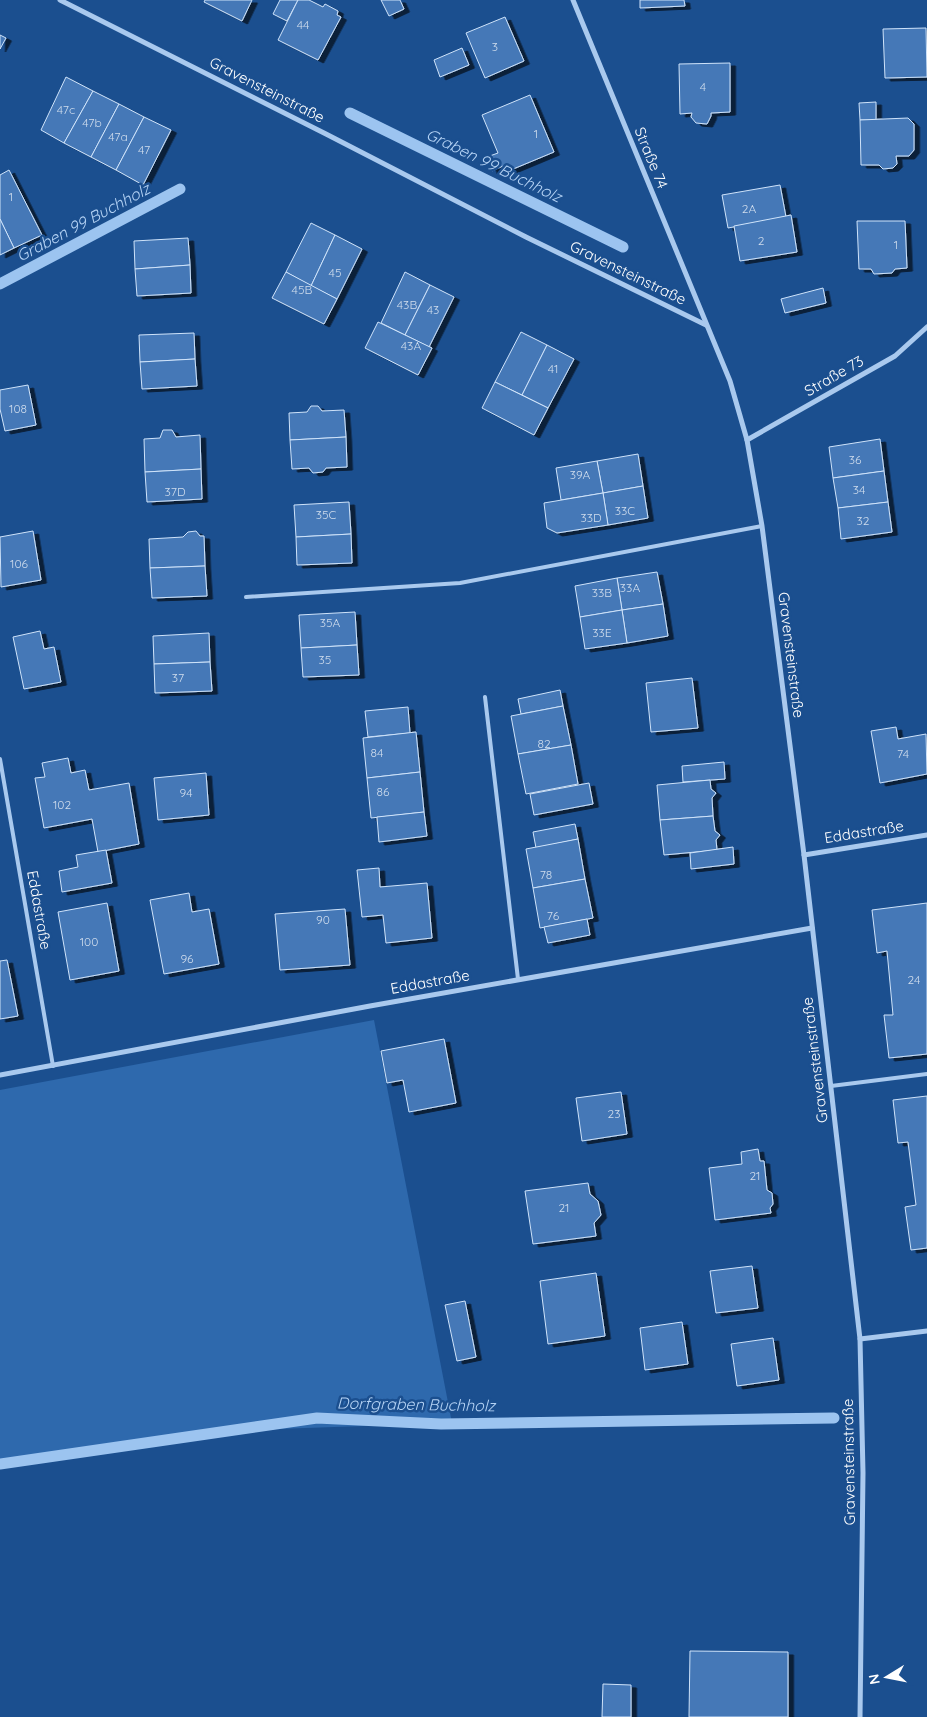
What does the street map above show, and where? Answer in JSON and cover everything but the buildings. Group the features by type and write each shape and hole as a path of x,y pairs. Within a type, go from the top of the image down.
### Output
{"street":[{"name":"Gravensteinstraße","path":"60,0 526,237 707,325 730,381 747,440 762,526 804,854 860,1339 863,1473 860,1717"},
{"name":"Straße 74","path":"572,0 707,325"},
{"name":"Straße 73","path":"747,440 895,356 927,327"},
{"name":"Eddastraße","path":"804,854 927,835"},
{"name":"Eddastraße","path":"0,1075 518,979 812,928"},
{"path":"860,1339 927,1330"}],"lane":[{"path":"246,597 460,583 762,526"},
{"path":"485,697 518,979"},
{"name":"Eddastraße","path":"0,758 53,1066"},
{"path":"831,1086 927,1074"}],"shaded area":[{"path":"374,1020 452,1423 246,1430 0,1467 0,1090"}],"waterway":[{"name":"Graben 99 Buchholz","path":"350,113 623,247"},
{"name":"Graben 99 Buchholz","path":"0,284 180,189"},
{"name":"Dorfgraben Buchholz","path":"0,1464 317,1418 441,1424 834,1418"}]}
